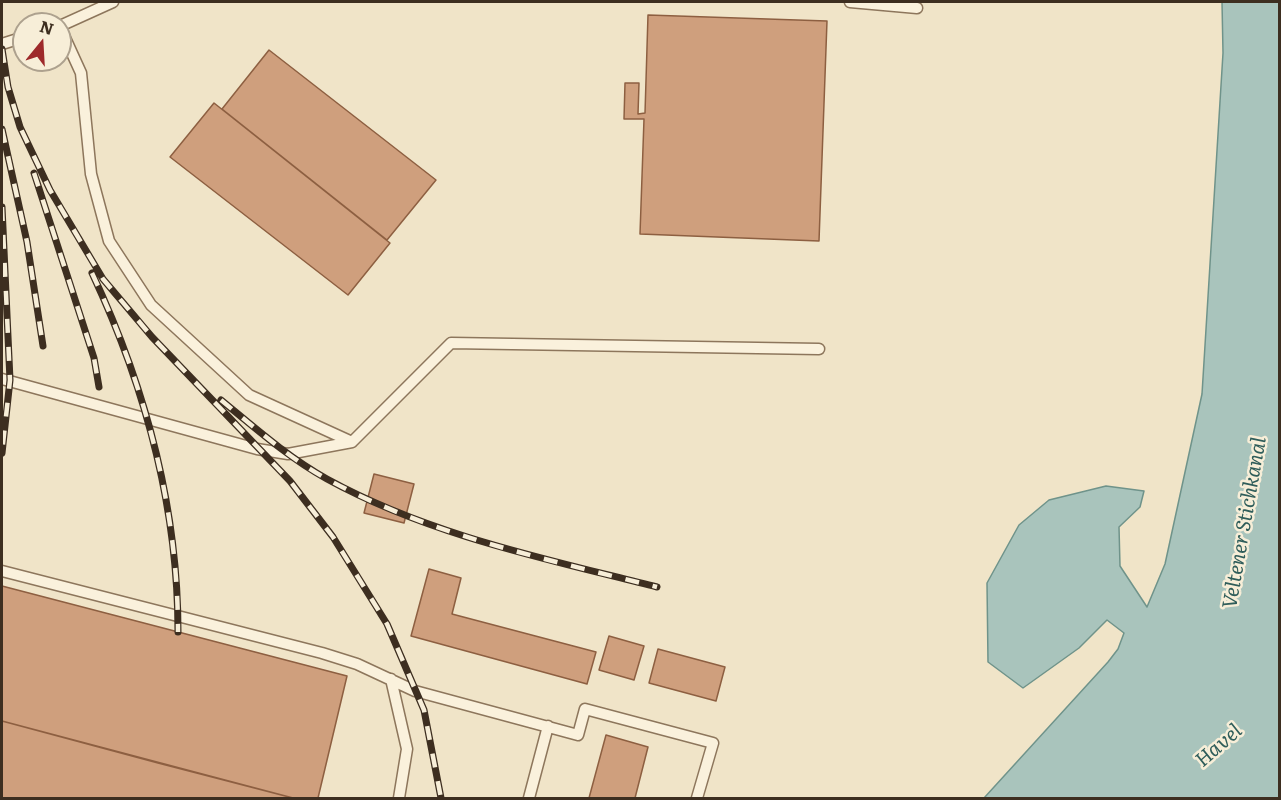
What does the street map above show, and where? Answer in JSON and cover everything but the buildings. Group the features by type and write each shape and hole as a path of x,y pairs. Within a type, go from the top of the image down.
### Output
{"lane":[{"path":"72,20 112,2"},
{"path":"850,2 917,8"},
{"path":"72,53 81,73 91,174 110,241 151,305 249,395 352,442"},
{"path":"2,379 257,449 288,454 352,442 451,343 819,349"},
{"path":"2,571 322,653 357,664 415,691 578,735 585,709 712,743 697,798"},
{"path":"391,679 407,749 399,798"},
{"path":"529,798 548,726"}],"water":[{"path":"1222,2 1279,2 1279,798 984,798 1108,662 1118,649 1124,633 1107,620 1079,648 1023,688 988,662 987,583 1019,525 1049,500 1106,486 1144,491 1140,507 1119,527 1120,566 1147,607 1165,564 1202,394 1223,53"}],"railway":[{"path":"2,49 8,87 20,127 50,190 103,279 152,337 290,481 333,537 387,624 424,710 441,798"},
{"path":"2,129 27,242 43,346"},
{"path":"34,173 94,358 99,387"},
{"path":"2,207 10,380 2,453"},
{"path":"92,273 128,359 155,448 172,539 178,632"},
{"path":"221,400 299,462 366,499 406,516 489,544 657,587"}],"water label":[{"name":"Veltener Stichkanal","path":"1245,523"},
{"name":"Havel","path":"1219,746"}]}
